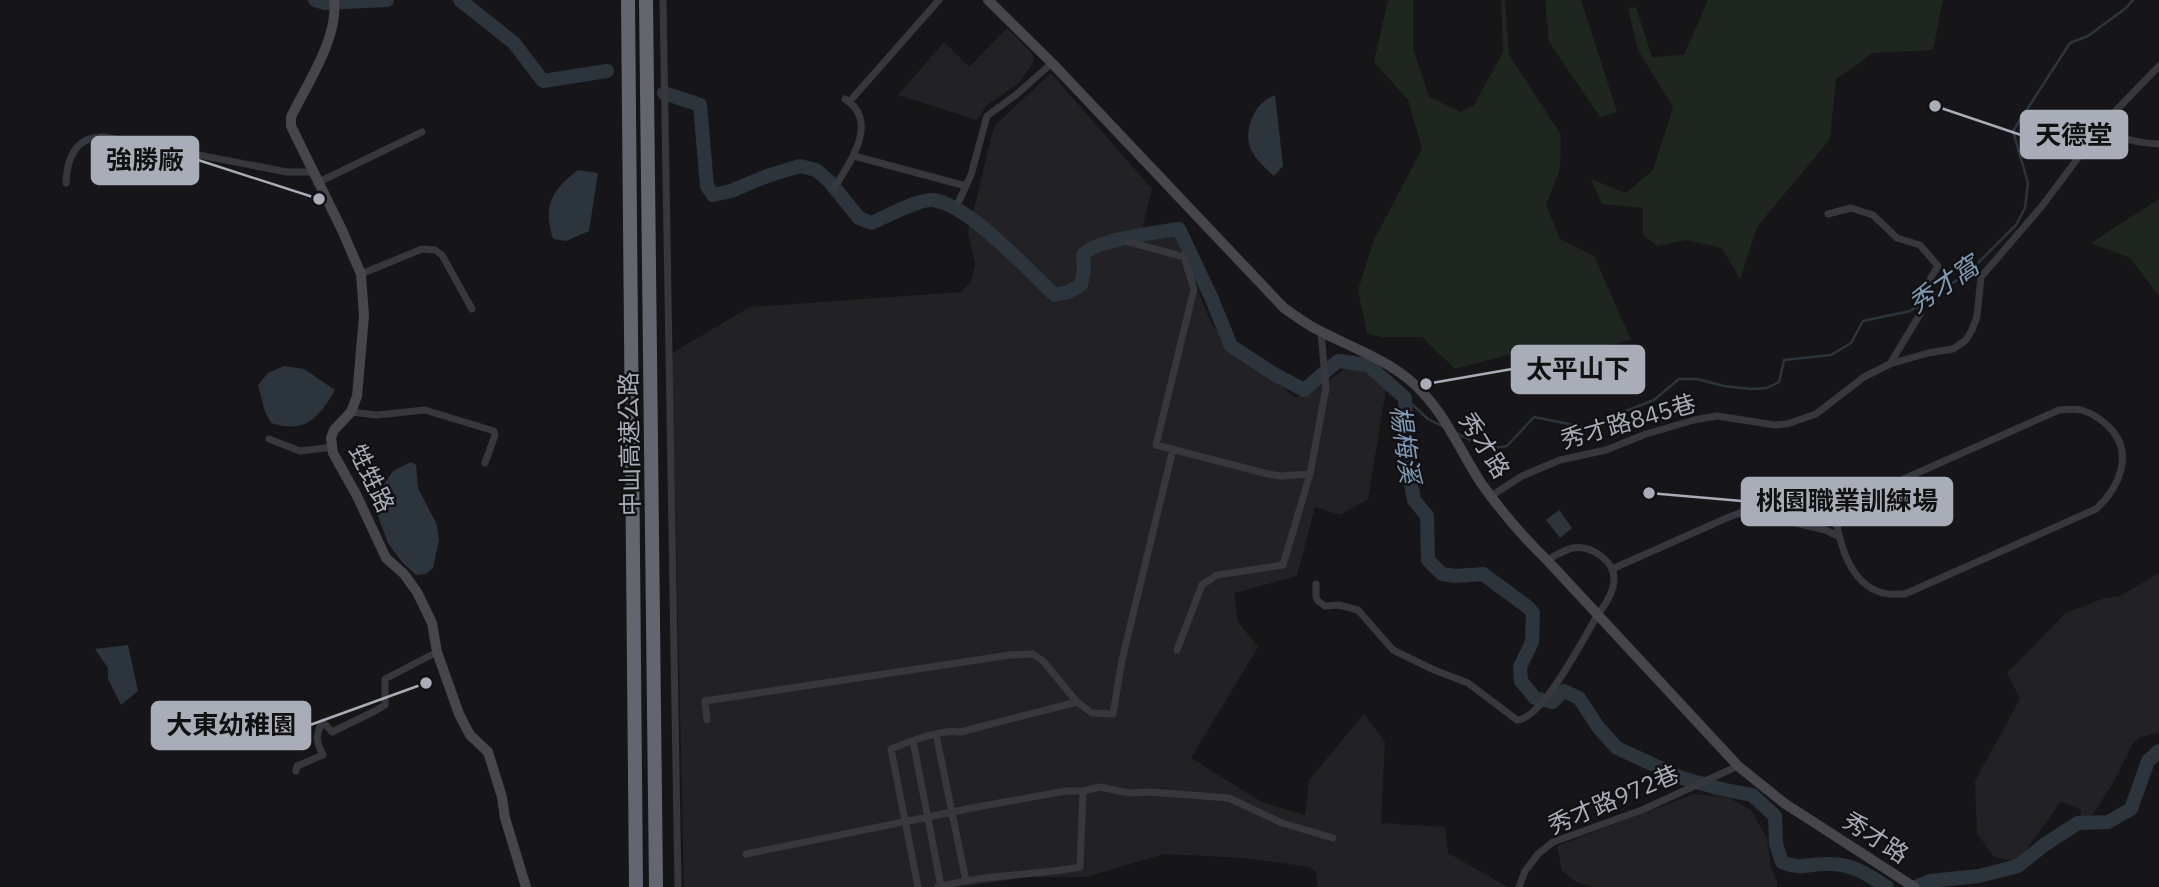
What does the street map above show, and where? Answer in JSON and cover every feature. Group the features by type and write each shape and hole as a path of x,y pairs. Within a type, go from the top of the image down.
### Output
{"highway":[{"name":"中山高速公路","path":"628,0 636,887"},
{"name":"中山高速公路","path":"646,0 656,887"}],"main road":[{"name":"甡甡路","path":"334,0 336,12 332,34 291,117 291,127 361,274 364,316 357,396 351,412 334,430 331,438 335,459 357,496 386,558 404,574 417,592 432,623 437,652 459,714 470,735 488,752 526,887"},
{"name":"秀才路","path":"988,0 1052,63 1271,294 1305,324 1372,355 1423,392 1438,411 1491,496 1522,536 1738,766 1784,803 1914,887"}],"street":[{"path":"663,0 678,887"},
{"path":"834,188 854,156 862,121 857,109 847,100 939,0"},
{"path":"959,201 987,116 1052,63"},
{"name":"秀才路845巷","path":"1491,496 1522,476 1560,460 1606,450 1694,420 1717,416 1775,425 1787,424 1816,414 1864,377 1890,364 1953,349 1966,340 1972,330 1977,316 1981,277 2042,206 2100,128 2159,66"},
{"path":"2100,128 2114,136 2139,143 2159,144"},
{"path":"319,182 422,132"},
{"path":"66,183 66,174 78,144 92,136 286,172 313,172"},
{"path":"854,156 966,186"},
{"path":"1828,214 1851,208 1873,215 1897,238 1920,245 1938,266 1923,291 1920,314 1890,364"},
{"path":"1129,242 1184,257 1194,289 1156,445 1268,474 1310,474"},
{"path":"361,274 422,249 435,250 442,255 472,309"},
{"path":"1177,650 1202,585 1217,575 1283,565 1310,474 1326,388 1321,332"},
{"path":"1612,569 1764,504 1786,502 1834,510 2059,410 2079,409 2093,415 2116,434 2121,446 2123,464 2118,481 2110,496 2096,509 1905,594 1882,593 1868,586 1853,571 1838,536 1834,510"},
{"path":"351,412 377,415 425,410 494,431 485,464"},
{"path":"269,439 300,451 333,447"},
{"path":"707,720 705,701 1010,655 1033,654 1044,661 1077,702 1092,713 1112,714 1122,660 1173,449"},
{"path":"1745,510 1825,530 1838,536"},
{"path":"1316,584 1316,597 1325,606 1339,605 1358,610 1393,650 1468,683 1517,720 1522,720 1534,711 1553,689 1612,591 1612,569 1600,554 1576,548 1547,560"},
{"path":"296,771 297,766 323,755 316,743 316,737 324,722 332,732 375,712 385,705 385,679 437,652"},
{"path":"918,887 891,749 936,734 971,729 1077,702"},
{"path":"936,734 966,881"},
{"path":"913,741 939,886 992,876 1080,867 1083,792"},
{"name":"秀才路972巷","path":"1519,887 1525,871 1538,854 1553,842 1642,810 1738,766"},
{"path":"746,854 952,812 1100,787 1129,793 1230,798 1282,823 1332,838"}],"shaded area":[{"path":"1388,0 1413,0 1413,49 1429,97 1461,112 1474,105 1503,52 1501,0 1505,0 1509,55 1561,135 1560,169 1546,205 1560,239 1594,256 1631,340 1601,347 1515,353 1455,369 1422,337 1382,337 1367,334 1358,290 1374,240 1422,149 1408,100 1374,62"},
{"path":"1545,0 1581,0 1617,112 1600,117 1549,42"},
{"path":"1708,0 1943,0 1933,50 1873,53 1836,79 1830,139 1757,227 1740,279 1722,248 1686,240 1657,246 1643,235 1643,208 1602,204 1591,179 1626,193 1653,170 1673,107 1638,50 1628,8 1636,7 1652,57 1684,55"},
{"path":"1007,28 1033,54 1034,61 1020,82 986,106 977,120 898,95 944,42 969,67"},
{"path":"1051,73 1152,189 1139,242 1175,234 1212,325 1295,398 1321,386 1350,365 1388,377 1368,499 1340,515 1315,507 1297,576 1234,593 1238,622 1258,647 1191,758 1262,802 1305,815 1309,780 1364,714 1385,742 1381,823 1445,827 1448,853 1508,887 1317,887 1316,872 1310,867 1244,858 1164,854 1086,877 1028,877 963,887 684,887 672,353 750,307 961,292 971,282 975,264 968,233 994,126"},
{"path":"1275,95 1283,166 1274,176 1252,151 1248,136 1256,110 1264,101"},
{"path":"578,170 598,173 589,231 566,241 553,239 549,208 561,185"},
{"path":"2159,199 2159,296 2130,258 2091,243"},
{"path":"284,366 304,369 335,390 317,416 302,425 283,426 271,423 265,412 258,385 268,373"},
{"path":"411,462 416,465 418,488 437,525 439,540 433,568 426,574 416,575 388,543 376,511 382,487 393,471"},
{"path":"1559,510 1572,528 1560,538 1546,520"},
{"path":"2159,573 2159,733 2140,737 2132,745 2113,783 2088,822 2080,818 2081,810 2061,801 2018,862 1994,857 1977,833 1975,781 2020,699 2007,673 2066,613 2102,599 2120,596"},
{"path":"128,645 138,691 121,705 108,679 108,668 95,649"},
{"path":"1694,794 1729,798 1751,810 1767,838 1777,887 1593,887 1576,882 1562,871 1557,846"}],"waterway":[{"name":"楊梅溪","path":"315,0 325,3 387,0"},
{"name":"楊梅溪","path":"460,0 514,43 543,81 607,71"},
{"name":"秀才窩","path":"1456,433 1488,449 1507,446 1534,417 1594,429 1623,412 1654,400 1679,379 1697,379 1751,389 1767,388 1779,382 1784,360 1831,355 1851,343 1863,321 1910,311 1968,273 2016,225 2025,208 2028,183 2013,131 2070,43 2088,36 2133,0"},
{"name":"楊梅溪","path":"664,93 700,105 707,186 713,195 800,166 816,170 829,181 859,218 872,223 927,200 948,204 980,225 1055,295 1081,285 1083,255 1089,250 1128,238 1179,229 1231,346 1304,390 1338,361 1368,365 1405,398 1407,461 1414,500 1427,516 1428,560 1442,574 1483,574 1533,613 1532,642 1520,667 1521,681 1535,698 1552,702 1564,691 1579,698 1598,727 1617,748 1682,778 1752,795 1775,816 1776,844 1782,862 1799,866 1844,865 1859,870 1887,887"},
{"name":"秀才窩","path":"1405,398 1428,419 1444,427"},
{"name":"楊梅溪","path":"1915,887 1930,881 1979,876 2018,866 2078,823 2108,822 2131,809 2148,761 2159,751"}],"place":[{"name":"天德堂","path":"1935,106"},
{"name":"強勝廠","path":"319,199"},
{"name":"太平山下","path":"1426,384"},
{"name":"桃園職業訓練場","path":"1649,493"},
{"name":"大東幼稚園","path":"426,683"}]}
